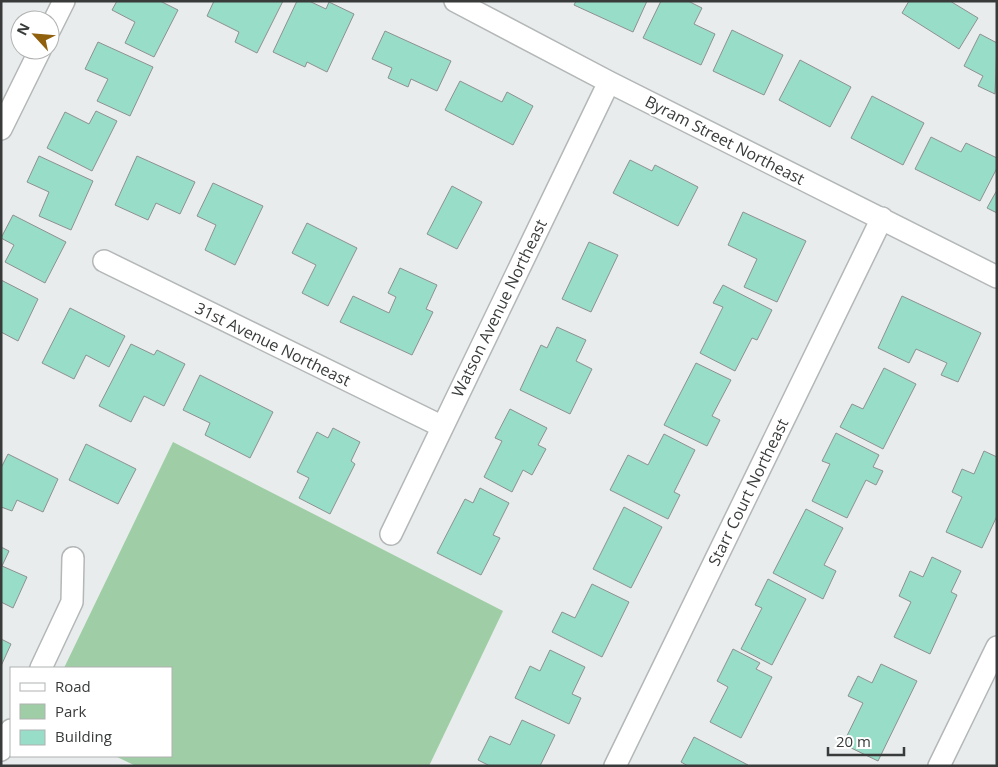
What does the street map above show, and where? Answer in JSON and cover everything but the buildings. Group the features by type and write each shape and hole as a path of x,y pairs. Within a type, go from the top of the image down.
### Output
{"street":[{"name":"Byram Street Northeast","path":"455,1 609,82 997,277"},
{"path":"1,129 35,60"},
{"name":"Watson Avenue Northeast","path":"390,534 609,82"},
{"name":"Starr Court Northeast","path":"615,766 882,218"},
{"name":"31st Avenue Northeast","path":"104,261 441,426"},
{"path":"41,667 72,602 73,558"},
{"path":"938,766 997,647"},
{"path":"1,750 10,732"}],"green space":[{"path":"173,442 503,611 429,766 136,766 117,757 172,757 172,667 64,667"}]}
